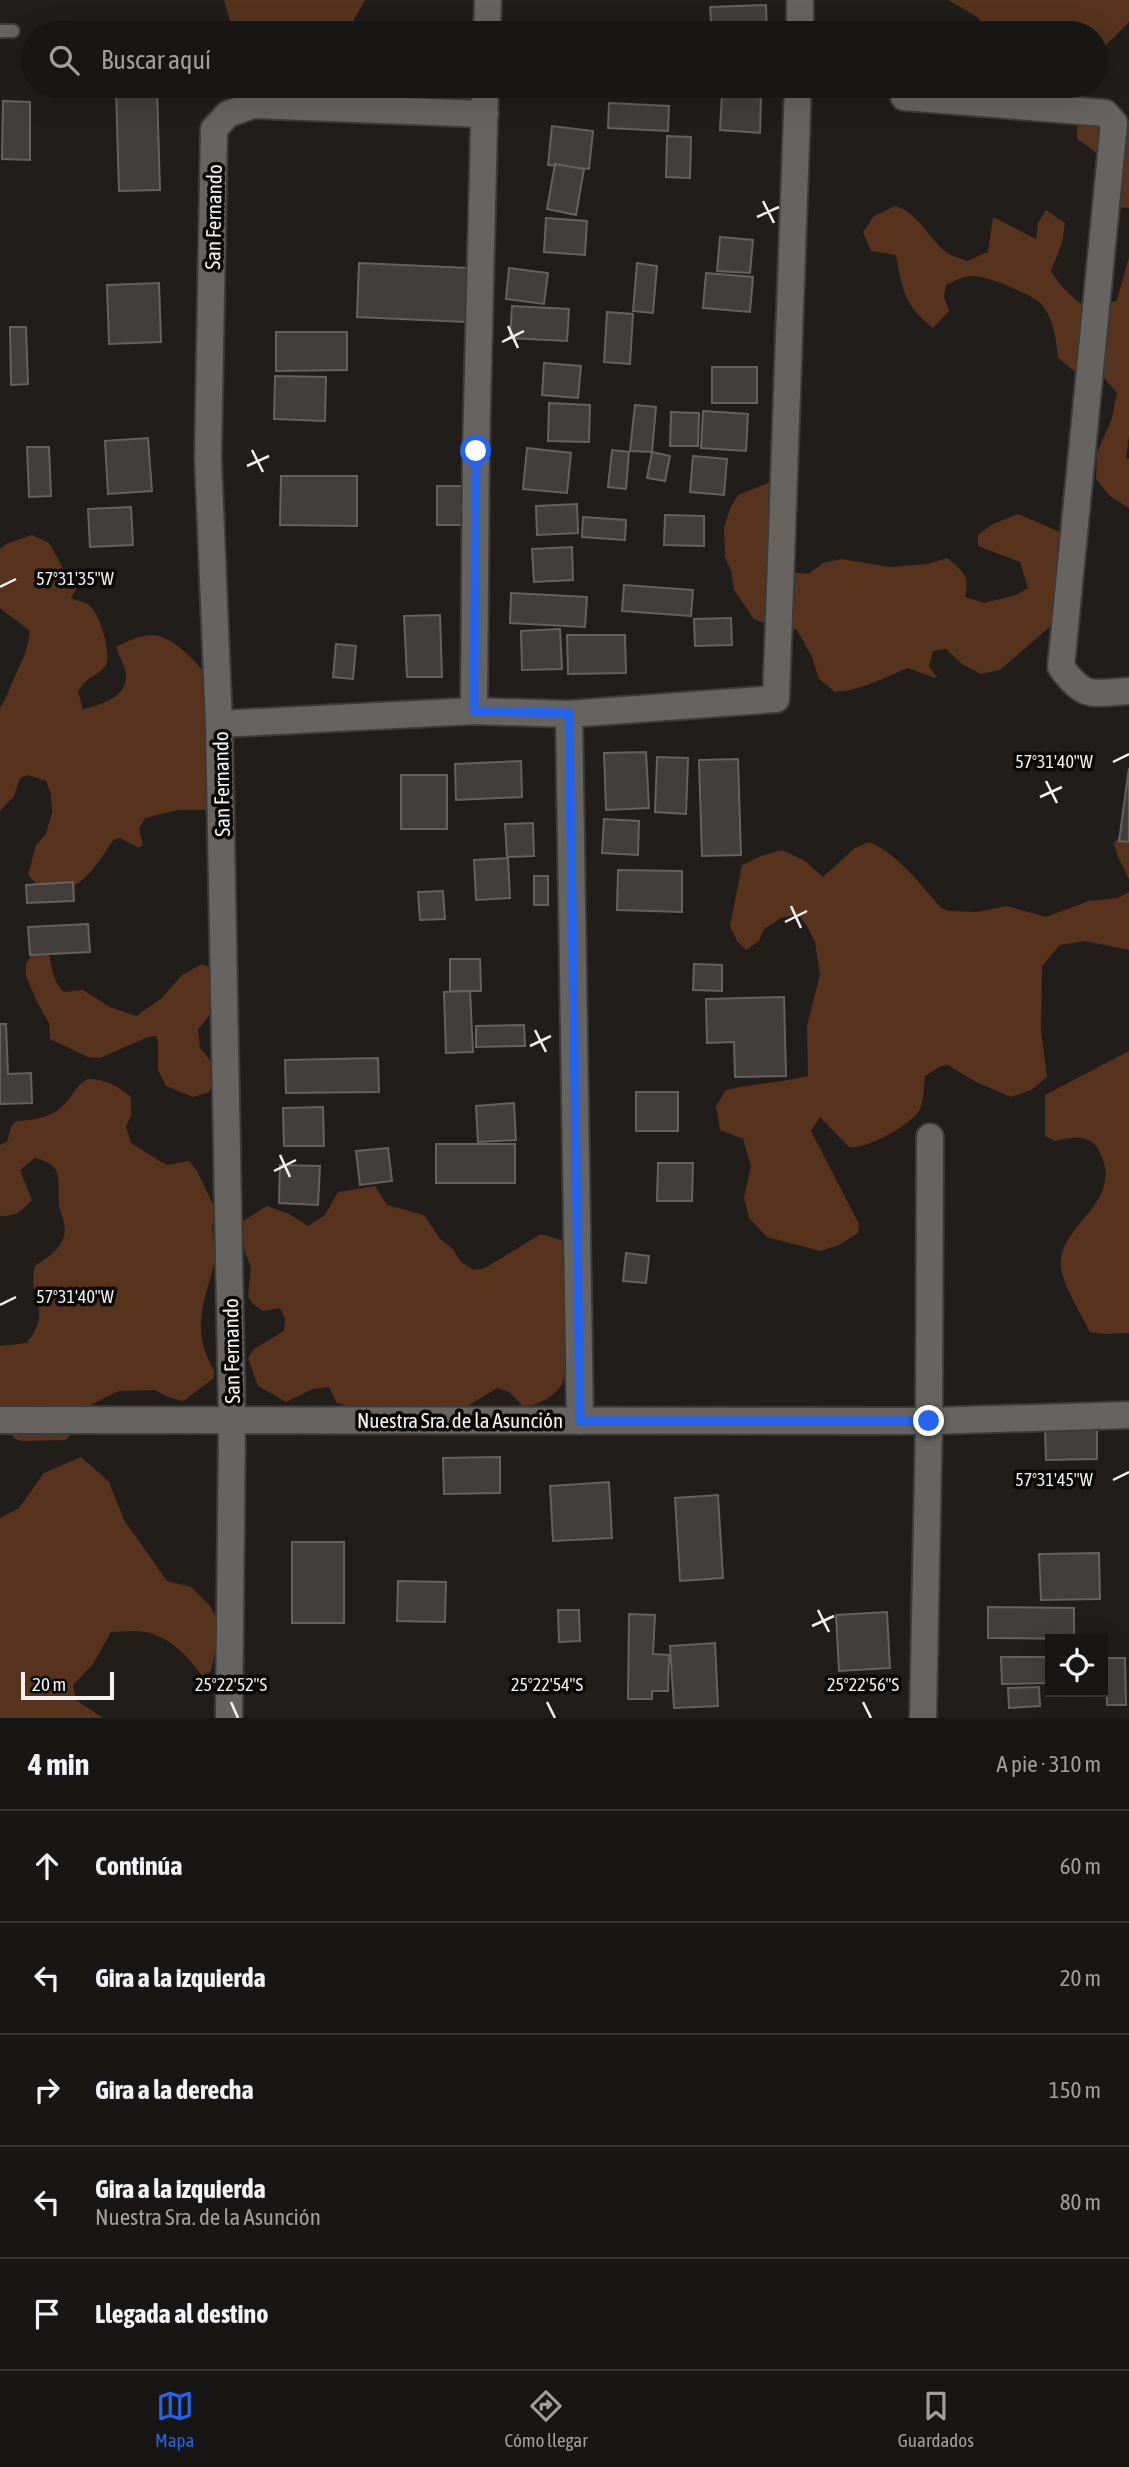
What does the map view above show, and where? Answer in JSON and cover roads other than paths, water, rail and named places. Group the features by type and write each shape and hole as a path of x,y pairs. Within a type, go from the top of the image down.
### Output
{"street":[{"path":"487,21 488,0"},
{"path":"800,0 800,21"},
{"path":"474,711 476,451 485,98"},
{"path":"219,724 474,711 569,713 776,699 798,98"},
{"path":"917,98 1105,113 1114,123 1061,667 1073,683 1087,694 1129,691"},
{"name":"San Fernando","path":"229,1718 232,1420 219,724 208,458 214,129 228,114 253,105 485,114"},
{"path":"569,713 580,1421"},
{"path":"923,1718 929,1421 930,1137"},
{"name":"Nuestra Sra. de la Asunción","path":"0,1420 929,1421 1129,1415"}]}
